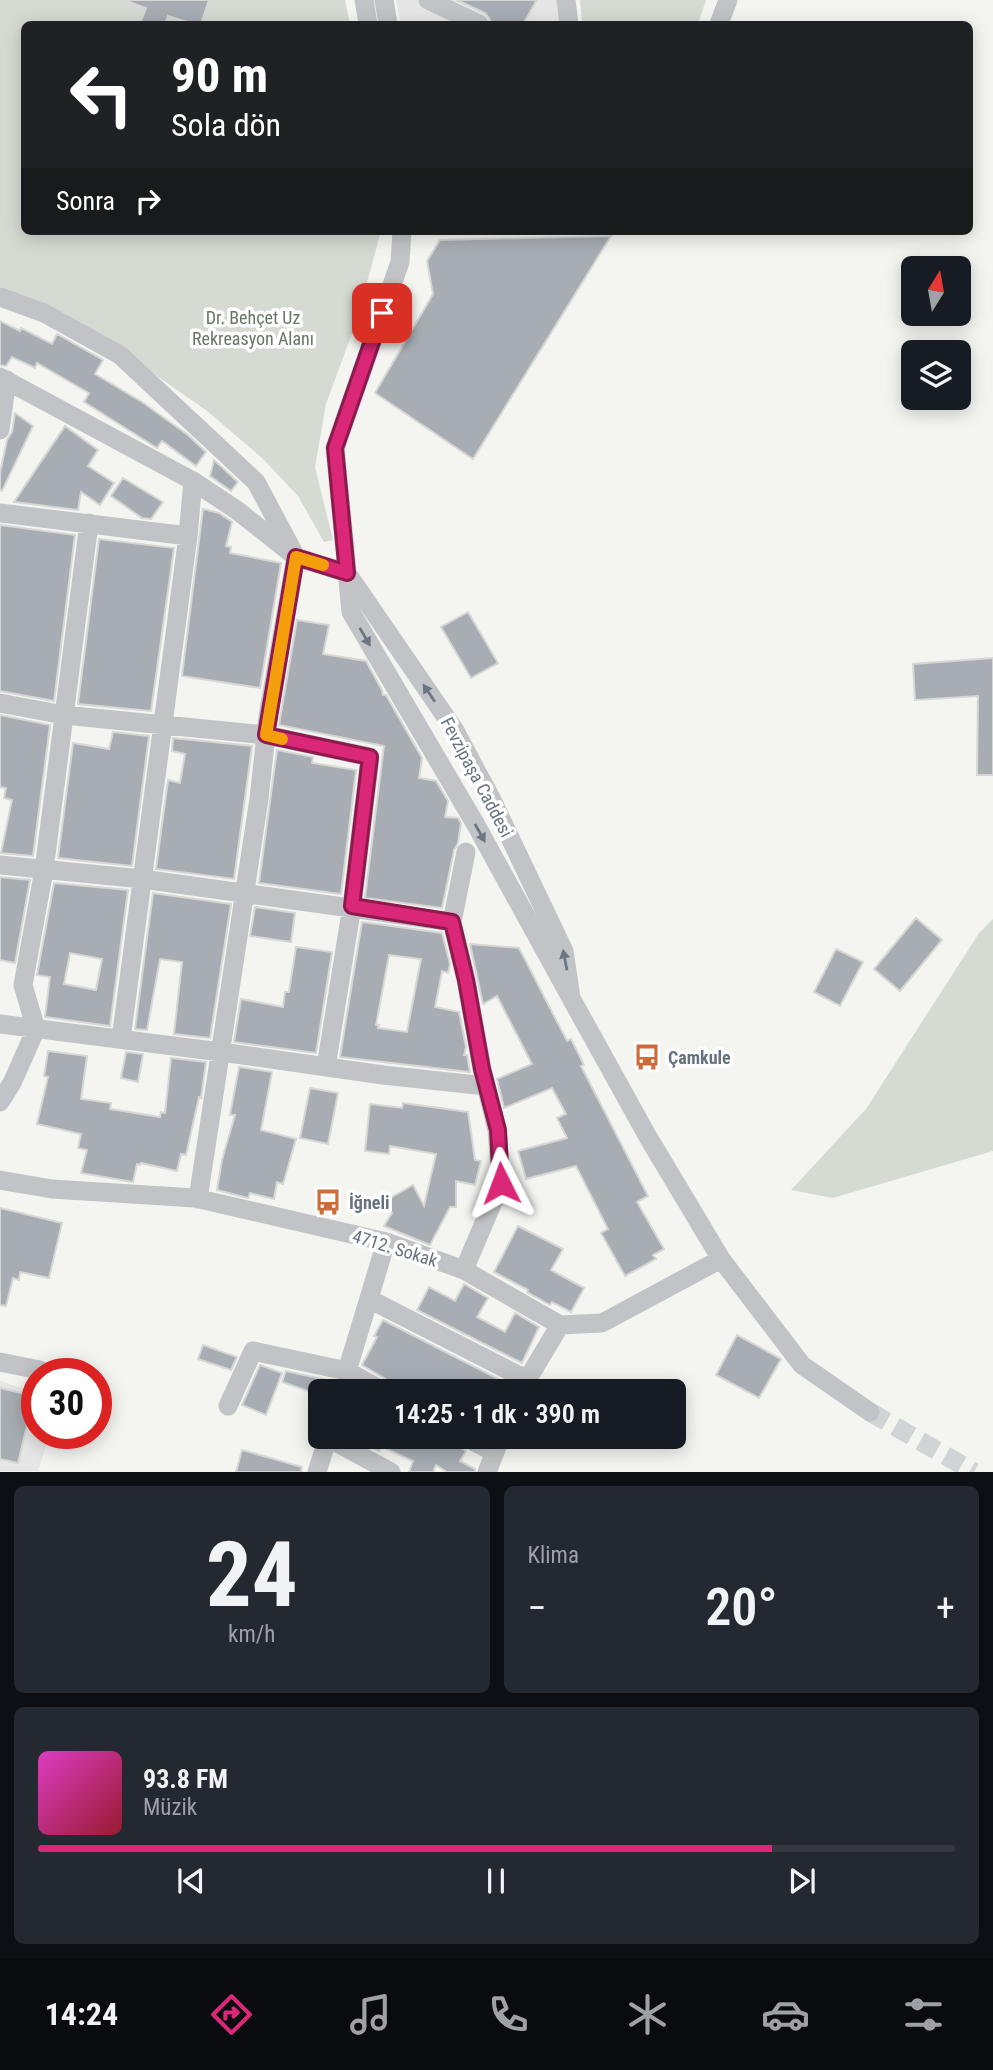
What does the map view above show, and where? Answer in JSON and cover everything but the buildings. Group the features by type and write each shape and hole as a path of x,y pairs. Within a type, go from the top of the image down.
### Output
{"street":[{"path":"364,0 368,21"},
{"path":"384,0 388,21"},
{"path":"428,0 473,21"},
{"path":"566,0 569,21"},
{"path":"720,21 728,0"},
{"path":"0,430 4,378 193,481 238,511 296,557 347,573 335,448 400,262 402,235"},
{"path":"0,297 44,313 120,355 256,482 296,557 266,735 198,1199"},
{"path":"121,1038 193,481"},
{"path":"0,513 188,536"},
{"path":"0,1102 6,1082 36,1029 23,985 44,870 89,523"},
{"name":"Fevzipaşa Caddesi","path":"347,573 351,612 476,825 648,1137 721,1259 802,1365 870,1412"},
{"name":"Fevzipaşa Caddesi","path":"347,573 454,729 492,800 564,951 571,998"},
{"path":"0,703 64,715 266,735 370,757 352,906 326,1067"},
{"path":"464,1270 501,1183 498,1130 486,1086 452,922 466,852"},
{"path":"0,865 142,879 352,906 452,922"},
{"path":"0,1024 486,1086"},
{"name":"4712. Sokak","path":"0,1180 52,1189 198,1199 386,1242 464,1270 559,1325"},
{"path":"345,1379 386,1242"},
{"path":"527,1379 559,1325 601,1323 721,1259"},
{"path":"369,1299 512,1379"},
{"path":"228,1406 253,1351 347,1371 361,1379"},
{"path":"0,1362 21,1366"},
{"path":"317,1472 324,1449"},
{"path":"350,1449 391,1472"},
{"path":"487,1472 496,1449"}],"shaded area":[{"path":"396,0 563,0 565,21 400,21"},
{"path":"0,1381 21,1388 21,1449 45,1449 38,1471 0,1471"}],"green space":[{"name":"Dr. Behçet Uz Rekreasyon Alanı","path":"0,0 345,0 349,21 21,21 21,235 380,235 357,320 326,404 315,467 333,540 324,542 298,496 262,458 207,411 116,347 0,292"},
{"path":"580,0 706,0 699,21 582,21"},
{"path":"993,919 993,1151 833,1198 791,1190 866,1109 979,933"}],"tunnel":[{"path":"870,1412 974,1472"}],"slow traffic":[{"path":"282,739 266,735 296,557 323,565"}],"place":[{"name":"Çamkule","path":"647,1057"},
{"name":"İğneli","path":"328,1202"}],"route":[{"path":"382,313 335,448 347,573 296,557 266,735 370,757 352,906 452,922 466,980 482,1069 498,1130 501,1183"}]}
